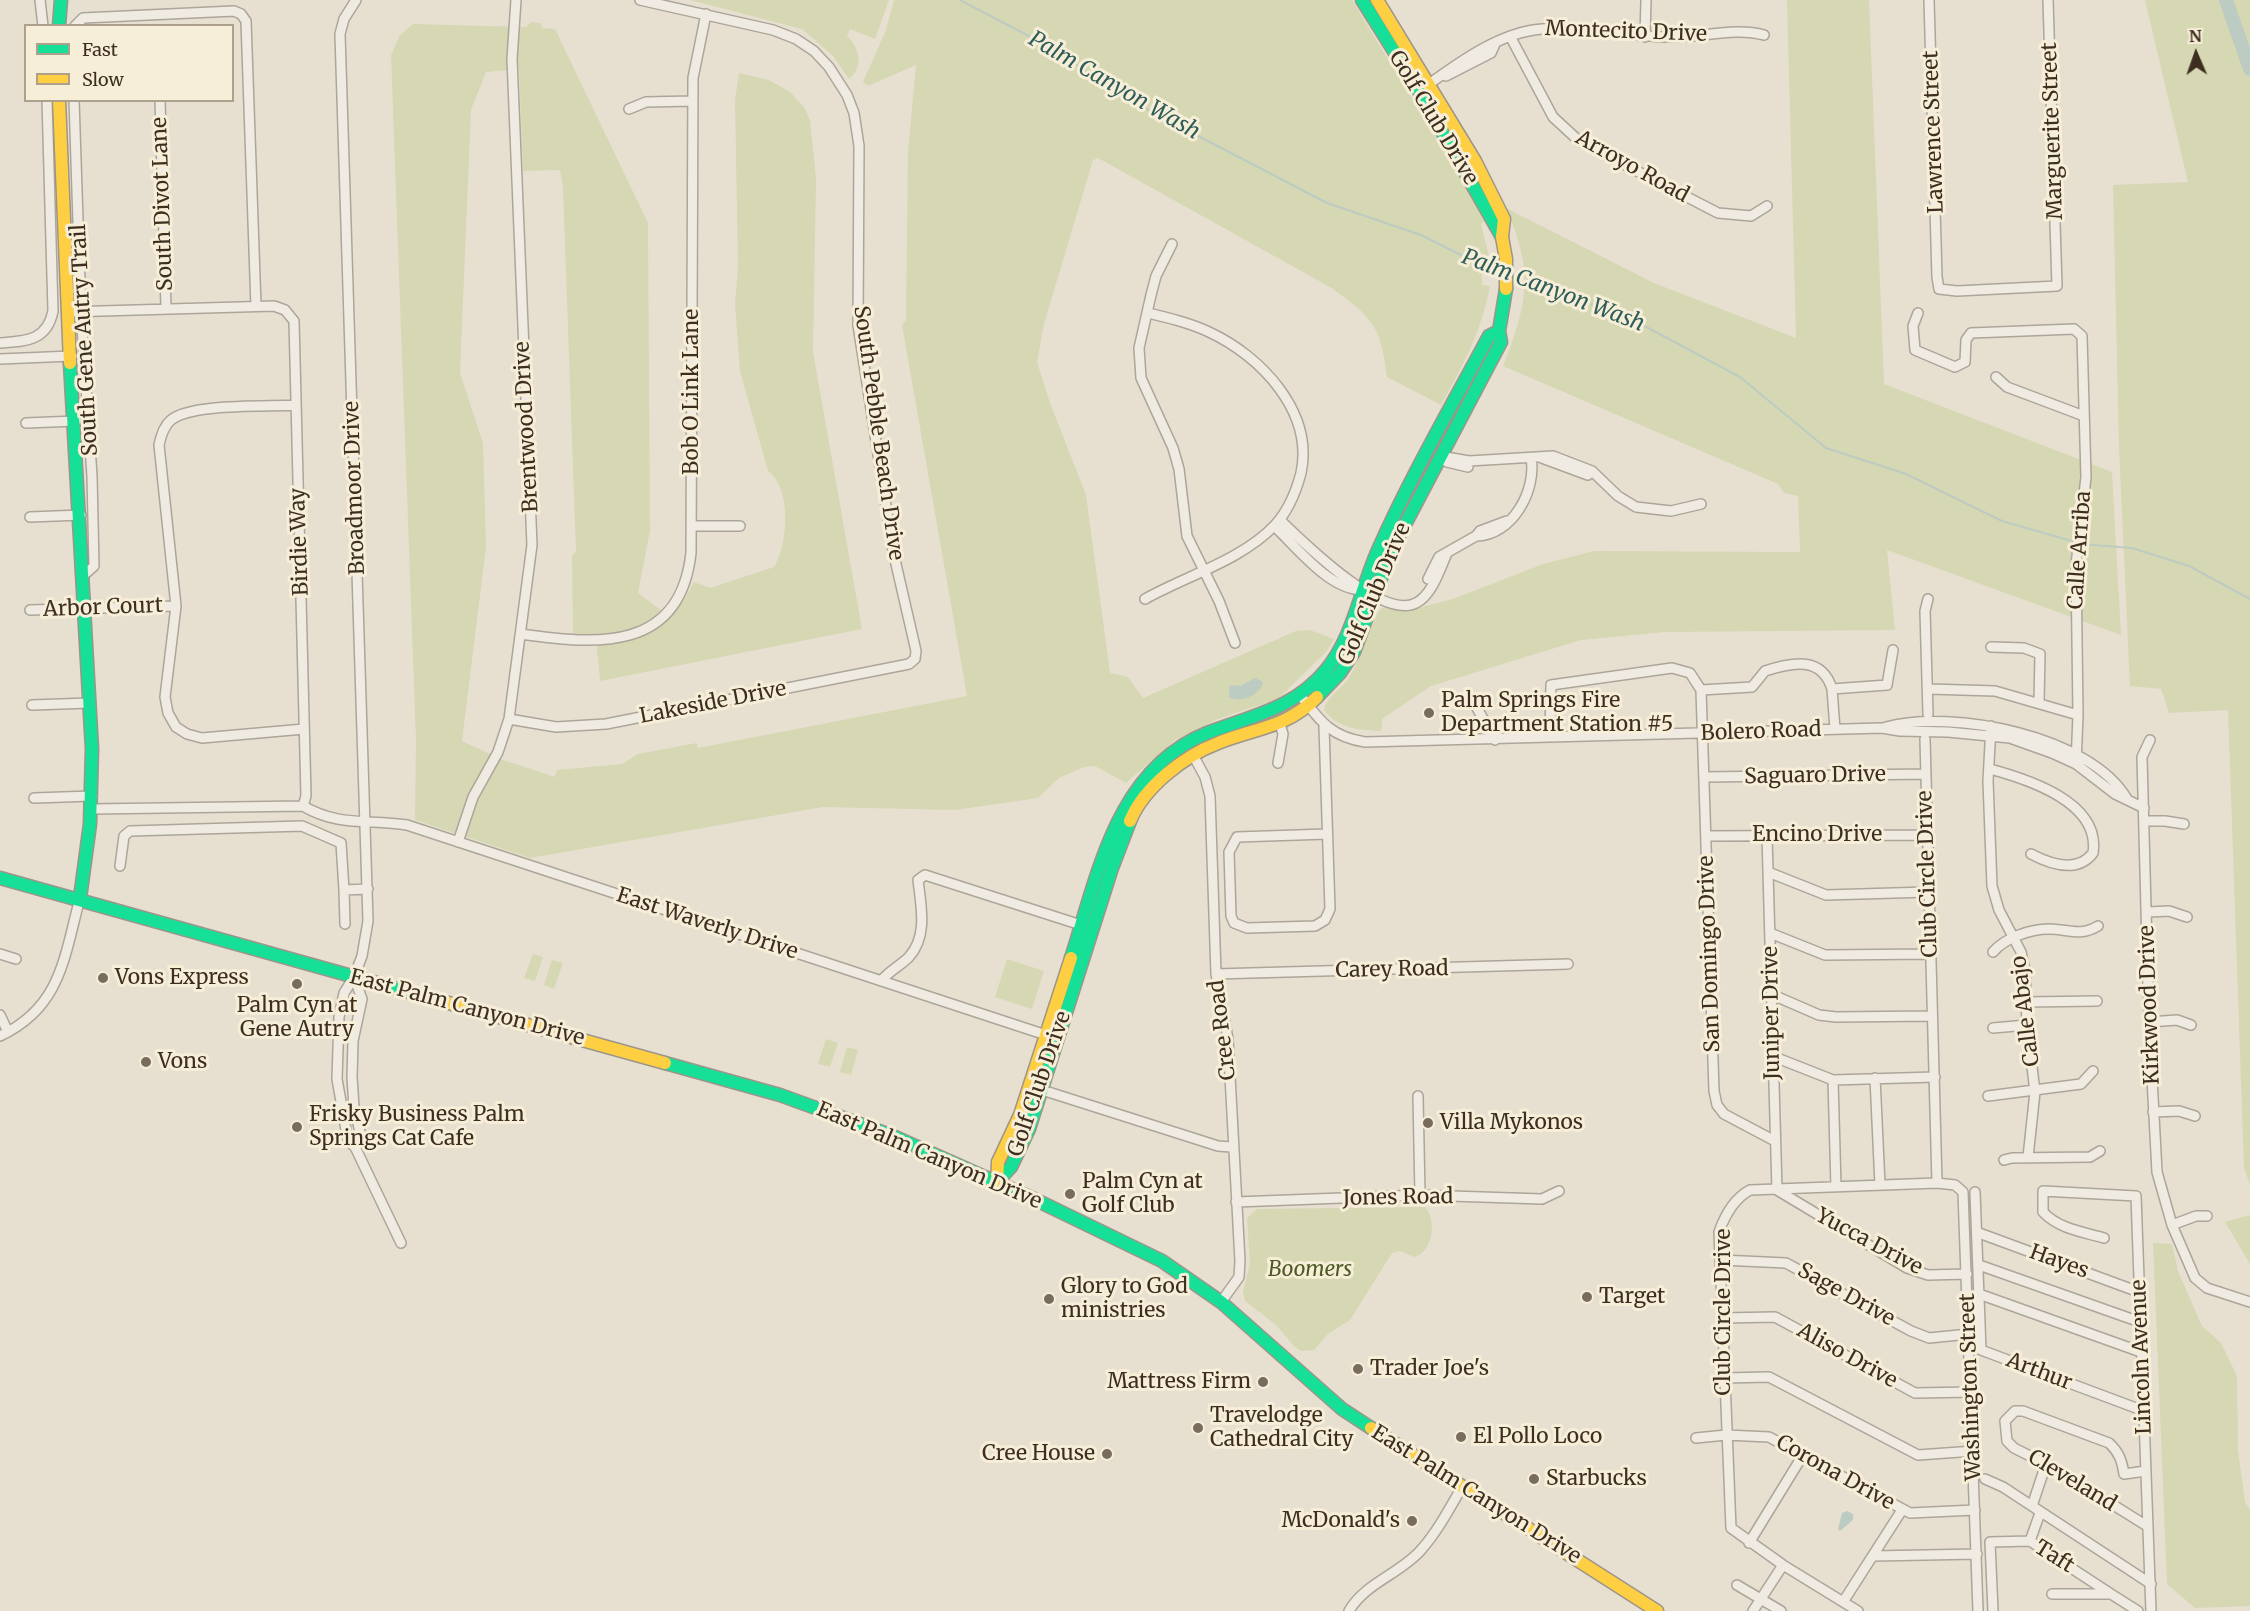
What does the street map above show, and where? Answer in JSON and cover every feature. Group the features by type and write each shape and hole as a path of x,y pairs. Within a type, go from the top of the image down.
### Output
{"main road":[{"path":"59,24 61,0"},
{"name":"Golf Club Drive","path":"1362,0 1424,87"},
{"name":"Golf Club Drive","path":"997,1182 998,1162 1020,1115 1113,828 1142,781 1188,743 1283,707 1300,695 1328,668 1501,342 1499,331 1506,296 1506,259 1502,237 1377,0"},
{"name":"South Gene Autry Trail","path":"59,102 67,312 76,421 90,703 92,803 89,853 80,898"},
{"name":"Golf Club Drive","path":"997,1182 1011,1167 1029,1129 1126,830 1148,794 1162,778 1193,755 1217,743 1280,724 1308,706 1340,673 1354,652 1377,553 1489,336 1499,331"},
{"name":"East Palm Canyon Drive","path":"0,878 80,898 354,977 780,1095 893,1136 997,1182 1162,1261 1221,1302 1341,1409 1656,1611"}],"street":[{"path":"40,0 44,24"},
{"name":"Brentwood Drive","path":"458,842 473,797 498,752 509,719 532,545 512,59 516,0"},
{"name":"South Pebble Beach Drive","path":"639,0 773,30 796,39 814,51 829,67 847,95 858,131 858,325 893,551 916,651 915,659"},
{"path":"1645,37 1646,0"},
{"name":"Lawrence Street","path":"1929,0 1939,289 1957,291 2057,286 2057,261"},
{"name":"Marguerite Street","path":"2048,0 2057,261"},
{"name":"Broadmoor Drive","path":"355,1 344,19 340,34 368,889 367,933 354,977 342,999 337,1078 343,1126 348,1141 355,1147 401,1243"},
{"path":"76,23 83,18 157,20 234,11 241,14 246,21 256,306"},
{"name":"Bob O Link Lane","path":"521,634 575,642 598,641 631,634 659,620 676,600 686,580 691,553 692,526 693,101 696,50 706,14"},
{"name":"Montecito Drive","path":"1424,87 1467,57 1510,36 1542,29 1559,28 1645,37 1703,37 1749,31 1764,35"},
{"name":"Arroyo Road","path":"1510,36 1553,117 1578,141 1718,213 1751,216 1767,206"},
{"path":"629,109 646,102 693,101"},
{"path":"0,343 29,341 50,323 53,311 47,102"},
{"name":"South Gene Autry Trail","path":"74,102 81,312 92,476 94,566 84,575"},
{"name":"South Divot Lane","path":"160,102 166,308"},
{"path":"1172,244 1156,276 1139,348 1141,378 1173,448 1179,469 1187,536 1204,568 1235,643"},
{"name":"Birdie Way","path":"67,312 274,306 285,310 294,321 306,796 303,806"},
{"path":"1145,599 1240,552 1277,523 1298,485 1303,463 1303,444 1296,415 1269,376 1234,346 1210,332 1148,313"},
{"name":"Calle Arriba","path":"1918,313 1913,326 1915,350 1955,367 1965,362 1966,340 1971,333 2074,329 2082,336 2086,477 2076,565 2078,715 2076,760"},
{"path":"0,359 72,356"},
{"path":"1996,377 2007,387 2084,416"},
{"path":"296,405 193,410 171,421 162,433 159,445 176,606 165,697 168,712 176,727 187,734 202,738 304,729"},
{"path":"26,423 76,421"},
{"path":"1440,456 1447,462 1468,467 1491,465 1504,459 1552,456 1571,461 1592,471 1593,475 1626,503 1648,510 1671,511 1701,504"},
{"path":"1277,523 1325,576 1351,590 1369,592 1382,601 1399,606 1417,603 1431,587 1447,553 1476,536 1488,534 1503,526 1507,520 1516,515 1524,504 1533,469 1531,458"},
{"path":"30,517 81,515"},
{"path":"692,526 740,526"},
{"path":"1928,599 1925,611 1928,714"},
{"name":"Arbor Court","path":"30,610 176,606"},
{"path":"1991,647 2016,646 2040,654 2039,702"},
{"path":"1832,689 1887,685 1893,650"},
{"name":"Lakeside Drive","path":"509,719 555,727 606,724 909,664 915,659"},
{"path":"1550,736 1551,685 1672,668 1690,673 1701,690 1752,687 1765,671 1815,665 1824,671 1832,689 1835,729"},
{"path":"1929,689 1995,691 2078,715"},
{"name":"San Domingo Drive","path":"1701,690 1717,1105 1724,1114 1775,1141"},
{"name":"Bolero Road","path":"1300,695 1324,727 1351,740 1365,742 1899,727 1991,731 2011,729 2076,760 2121,788 2127,799 2144,808"},
{"path":"1473,701 1495,740"},
{"path":"32,705 90,703"},
{"path":"1278,763 1283,734 1280,724"},
{"path":"1324,727 1330,909 1325,920 1316,926 1247,928 1234,923 1231,916 1229,852 1237,837 1327,834"},
{"name":"Calle Abajo","path":"1991,731 1992,886 1999,910 2021,952 2025,970 2027,1025 2035,1092 2028,1157"},
{"name":"Club Circle Drive","path":"1858,1611 1749,1543 1731,1528 1719,1232 1723,1220 1740,1195 1750,1190 1937,1183 1925,740"},
{"name":"Kirkwood Drive","path":"2150,740 2142,757 2148,912 2149,1022 2157,1172 2172,1225 2195,1278 2207,1288 2250,1302"},
{"name":"Cree Road","path":"1193,755 1205,777 1210,796 1216,974 1228,1039 1239,1276 1221,1302"},
{"path":"1990,769 2053,791 2080,814 2092,834 2093,853 2088,859 2078,864 2058,865 2031,854"},
{"name":"Saguaro Drive","path":"1705,777 1925,774"},
{"path":"34,798 157,809 303,806"},
{"name":"East Waverly Drive","path":"303,806 320,816 339,821 407,825 1046,1035"},
{"path":"236,808 237,827"},
{"path":"157,809 158,830"},
{"path":"2144,821 2184,824"},
{"path":"120,866 126,832 302,826 339,841 343,846 345,924"},
{"name":"Encino Drive","path":"1706,836 1928,835"},
{"name":"Juniper Drive","path":"1767,836 1773,995 1772,1056 1776,1190"},
{"path":"1768,872 1826,895 1928,892"},
{"path":"881,981 911,954 916,945 923,919 918,880 925,875 1081,926"},
{"path":"344,890 368,889"},
{"path":"0,1015 4,1034 34,1016 52,990 80,898"},
{"path":"2148,912 2169,911 2187,917"},
{"path":"1993,951 2000,944 2034,931 2050,929 2087,933 2098,926"},
{"path":"1770,933 1825,955 1930,954"},
{"path":"0,954 16,959"},
{"name":"Carey Road","path":"1216,974 1568,964"},
{"path":"354,977 362,999 352,1052 354,1107 361,1136 355,1147"},
{"path":"1773,995 1818,1015 1836,1017 1931,1016"},
{"path":"2027,1002 2097,1001"},
{"path":"2149,1022 2177,1020 2191,1025"},
{"path":"1993,1028 2027,1025"},
{"path":"1772,1056 1833,1080 1935,1077"},
{"path":"1988,1096 2000,1093 2035,1092 2081,1084 2093,1071"},
{"path":"1875,1078 1880,1185"},
{"path":"1833,1080 1836,1187"},
{"path":"1042,1090 1218,1146 1232,1147"},
{"path":"1418,1096 1420,1195"},
{"path":"2153,1112 2179,1111 2194,1116"},
{"path":"2004,1161 2028,1157 2090,1157 2100,1151"},
{"name":"Washington Street","path":"1937,1183 1955,1185 1963,1192 1972,1392 1978,1611"},
{"name":"Yucca Drive","path":"1776,1190 1907,1268 1928,1275 1967,1274"},
{"name":"Jones Road","path":"1236,1202 1420,1195 1542,1199 1559,1191"},
{"name":"Lincoln Avenue","path":"2104,1238 2064,1227 2050,1220 2043,1212 2043,1191 2136,1196 2151,1611"},
{"name":"Arthur","path":"1976,1192 1981,1350 2144,1411"},
{"path":"2172,1225 2196,1216 2208,1216"},
{"name":"Hayes","path":"1979,1233 2139,1292"},
{"name":"Sage Drive","path":"1721,1260 1786,1263 1911,1331 1929,1338 1969,1334"},
{"path":"1979,1265 2140,1322"},
{"path":"1979,1294 2142,1352"},
{"name":"Aliso Drive","path":"1723,1318 1775,1317 1915,1393 1972,1392"},
{"path":"1724,1378 1769,1377 1918,1455 1974,1451"},
{"name":"Cleveland","path":"2146,1471 2124,1474 2119,1456 2109,1443 2023,1412 2015,1411 2005,1421 2007,1441 2014,1448 2046,1464 2147,1526"},
{"name":"Corona Drive","path":"1696,1438 1726,1435 1769,1437 1910,1513 1975,1510"},
{"path":"1749,1543 1803,1455"},
{"path":"2032,1506 2046,1464"},
{"path":"1985,1479 2003,1487 2151,1584"},
{"path":"1349,1611 1354,1603 1376,1584 1421,1550 1462,1487"},
{"path":"1843,1602 1902,1510"},
{"path":"2030,1541 2040,1513"},
{"name":"Taft","path":"1993,1611 1990,1542 2030,1541 2139,1611"},
{"path":"1873,1556 1977,1554"},
{"path":"1753,1611 1783,1565"},
{"path":"1737,1586 1781,1611"},
{"path":"2052,1594 2111,1594"}],"green space":[{"path":"690,0 889,0 875,39 850,29 847,36 855,46 858,64 849,79 833,56 802,29"},
{"path":"894,0 1352,0 1468,190 1484,222 1481,224 1489,256 1481,254 1482,285 1490,286 1482,318 1471,347 1441,405 1387,377 1385,359 1372,324 1356,306 1330,287 1098,158 1093,160 1044,324 1037,362 1050,403 1086,495 1110,673 1128,677 1143,698 1296,631 1310,630 1334,639 1326,652 1278,699 1218,719 1174,741 1126,783 1095,766 1084,767 1059,778 1038,798 955,810 823,807 530,858 415,820 416,740 391,55 400,35 413,24 526,27 531,22 541,23 542,28 555,29 648,223 650,530 638,593 670,617 684,600 694,582 710,588 774,567 779,557 785,531 784,503 776,479 768,471 740,371 735,304 738,266 735,100 739,73 769,80 790,92 804,107 810,120 816,178 813,352 862,629 600,681 596,637 573,633 572,555 576,552 563,188 560,170 523,171 519,69 486,72 471,110 460,373 483,443 486,547 462,741 503,760 555,777 557,770 622,764 638,754 697,743 698,748 967,696 902,325 906,320 908,153 916,65 868,86 863,82 886,30"},
{"path":"1787,0 1869,0 1884,384 2112,472 2121,635 1887,550 1895,630 1665,632 1581,640 1431,686 1382,719 1381,731 1342,725 1324,710 1325,706 1352,672 1372,623 1382,608 1407,611 1453,599 1543,564 1594,551 1800,552 1798,496 1784,493 1778,484 1503,366 1518,324 1524,287 1521,251 1506,208 1654,283 1796,338"},
{"path":"2145,0 2250,0 2250,1185 2244,1168 2228,710 2169,713 2161,689 2130,686 2119,448 2113,185 2188,182"},
{"path":"533,954 543,957 535,981 524,978"},
{"path":"1007,959 1044,971 1032,1009 995,997"},
{"path":"552,960 563,963 554,989 544,985"},
{"path":"826,1039 838,1043 830,1067 818,1064"},
{"path":"847,1047 858,1050 851,1075 840,1072"},
{"name":"Boomers","path":"1425,1207 1432,1227 1426,1248 1415,1257 1400,1251 1392,1253 1350,1320 1328,1334 1314,1350 1301,1351 1276,1325 1245,1301 1243,1292 1250,1264 1247,1218 1257,1209"},
{"path":"2250,1215 2250,1264 2225,1222"},
{"path":"2153,1243 2172,1244 2178,1271 2202,1326 2221,1343 2237,1376 2238,1450 2245,1502 2250,1510 2250,1606 2195,1608 2167,1584"}],"shaded area":[{"path":"1255,678 1263,682 1254,694 1244,699 1229,697 1230,685 1240,686"},
{"path":"1847,1511 1853,1514 1853,1520 1840,1531 1838,1529 1842,1513"}],"waterway":[{"name":"Palm Canyon Wash","path":"960,0 1050,47 1131,101 1327,203 1421,235 1501,275"},
{"path":"2226,0 2250,69"},
{"name":"Palm Canyon Wash","path":"1510,278 1622,314 1740,377 1826,448 1906,474 2002,521 2075,542"},
{"name":"Palm Canyon Wash","path":"2080,544 2132,548 2189,566 2250,599"}],"traffic: fast":[{"path":"59,24 61,0"},
{"path":"1362,0 1419,91 1502,237"},
{"path":"1317,697 1340,673 1354,652 1391,551 1501,342 1499,331 1506,289"},
{"path":"1071,958 1102,860 1115,828 1131,799 1151,772 1176,750 1207,733 1286,703 1314,683 1336,657 1350,628 1378,550 1404,495 1489,336 1499,331"},
{"path":"70,363 92,749 90,824 80,898"},
{"path":"997,1182 1011,1167 1029,1129 1112,868 1130,821"},
{"path":"0,878 434,999"},
{"path":"665,1063 780,1095 893,1136 1032,1198 1162,1261 1221,1302 1342,1409 1371,1428"}],"traffic: slow":[{"path":"1377,0 1475,161 1504,219 1502,237 1506,259 1506,289"},
{"path":"59,102 70,363"},
{"path":"1130,821 1145,796 1179,764 1218,743 1282,721 1306,707 1317,697"},
{"path":"997,1182 998,1162 1020,1115 1071,958"},
{"path":"434,999 665,1063"},
{"path":"1371,1428 1657,1611"}],"place":[{"name":"Palm Springs Fire Department Station #5","path":"1429,713"},
{"name":"Vons Express","path":"103,978"},
{"name":"Palm Cyn at Gene Autry","path":"297,984"},
{"name":"Vons","path":"146,1062"},
{"name":"Villa Mykonos","path":"1428,1123"},
{"name":"Frisky Business Palm Springs Cat Cafe","path":"297,1127"},
{"name":"Palm Cyn at Golf Club","path":"1070,1194"},
{"name":"Target","path":"1587,1297"},
{"name":"Glory to God ministries","path":"1049,1299"},
{"name":"Trader Joe's","path":"1358,1369"},
{"name":"Mattress Firm","path":"1263,1382"},
{"name":"Travelodge Cathedral City","path":"1198,1428"},
{"name":"El Pollo Loco","path":"1461,1437"},
{"name":"Cree House","path":"1107,1454"},
{"name":"Starbucks","path":"1534,1479"},
{"name":"McDonald's","path":"1412,1521"}]}
